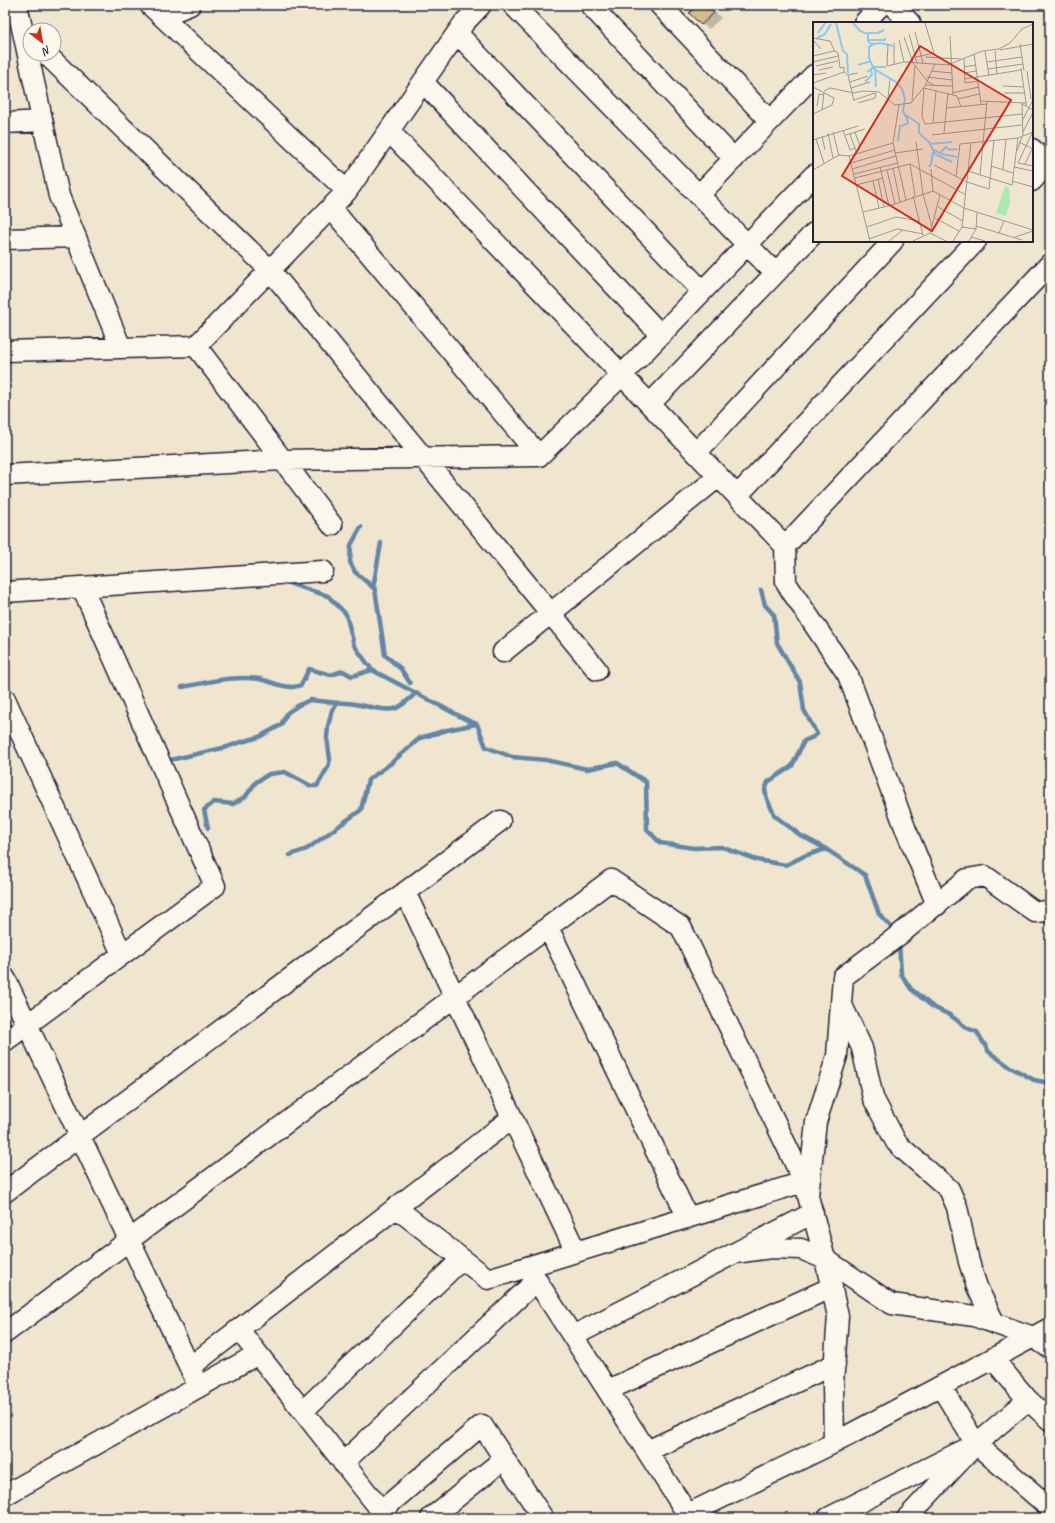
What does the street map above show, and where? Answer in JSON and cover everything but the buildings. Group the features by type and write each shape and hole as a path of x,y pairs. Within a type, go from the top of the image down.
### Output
{"street":[{"path":"17,5 22,22"},
{"path":"156,10 190,5"},
{"path":"5,351 196,346 346,192 464,23 481,5"},
{"path":"513,5 775,273"},
{"path":"590,5 734,158"},
{"path":"660,5 770,121"},
{"path":"865,22 881,5"},
{"path":"892,5 909,22"},
{"path":"156,10 346,192"},
{"path":"457,33 702,291"},
{"path":"32,62 42,121 59,196 121,348"},
{"path":"54,62 270,270 597,670"},
{"path":"698,195 813,76"},
{"path":"423,82 661,335"},
{"path":"5,123 42,121"},
{"path":"389,131 785,546 786,583 848,675 906,830 937,905"},
{"path":"1033,150 1049,166 1033,180"},
{"path":"5,475 282,460 539,456 622,375 813,176"},
{"path":"331,208 539,456"},
{"path":"650,404 813,234"},
{"path":"5,239 76,237"},
{"path":"696,453 892,242"},
{"path":"737,496 975,242"},
{"path":"785,546 1048,270"},
{"path":"196,346 332,525"},
{"path":"503,652 718,477"},
{"path":"5,592 323,571"},
{"path":"5,1041 215,886 82,587"},
{"path":"5,699 122,954"},
{"path":"5,1192 500,821"},
{"path":"834,1442 833,1384 838,1316 825,1259 808,1196 807,1181 816,1122 837,1056 843,977 937,905 967,879 985,876 1035,912 1050,911"},
{"path":"5,1333 611,880 681,927 807,1181"},
{"path":"405,892 576,1252"},
{"path":"548,927 688,1218"},
{"path":"5,978 199,1387"},
{"path":"841,1003 862,1048 873,1098 896,1142 949,1189 957,1207 969,1262 977,1287 995,1324"},
{"path":"190,1367 512,1118"},
{"path":"343,1463 533,1274 576,1252 807,1181"},
{"path":"396,1208 488,1279 533,1274"},
{"path":"573,1336 812,1213"},
{"path":"735,1253 771,1248 801,1249 825,1259 892,1304 974,1316 995,1324 1041,1333 1050,1348"},
{"path":"303,1411 462,1259"},
{"path":"533,1274 647,1451 693,1516 719,1498 834,1442 1041,1333"},
{"path":"608,1390 832,1287"},
{"path":"239,1330 384,1515 482,1425 541,1517"},
{"path":"5,1495 258,1354"},
{"path":"993,1359 1028,1400 1050,1420"},
{"path":"647,1451 835,1364"},
{"path":"941,1387 976,1444 1050,1508"},
{"path":"906,1518 976,1444 1028,1400"},
{"path":"828,1518 976,1444"},
{"path":"431,1518 504,1459"}],"waterway":[{"path":"361,527 351,545 350,562 355,572 375,589 385,655 401,669 410,683"},
{"path":"373,588 381,543"},
{"path":"291,584 328,596 346,614 354,645 372,670"},
{"path":"761,590 765,605 774,615 777,643 800,682 804,710 817,734 804,741 792,766 768,782 765,790 767,799 775,816 800,835 826,849 865,875 879,914 896,932"},
{"path":"182,687 240,678 259,679 285,686 296,687 301,685 309,669 331,675 343,671 352,676 372,670 477,724 486,747 512,757 546,760 587,769 617,763 646,782 647,829 660,843 694,848 722,847 757,860 786,865 804,856 826,849"},
{"path":"208,828 204,810 214,802 233,804 246,796 256,782 269,774 285,772 311,786 317,786 328,767 330,759 327,738 328,726 332,710 338,703 388,710 397,708 416,693"},
{"path":"170,760 227,747 259,737 281,725 287,713 310,700 338,703"},
{"path":"290,855 307,849 361,810 368,780 390,764 420,738 447,730 476,724"},
{"path":"899,942 901,974 911,989 933,1007 950,1015 967,1028 977,1032 989,1052 1010,1067 1034,1080 1050,1083"}]}
